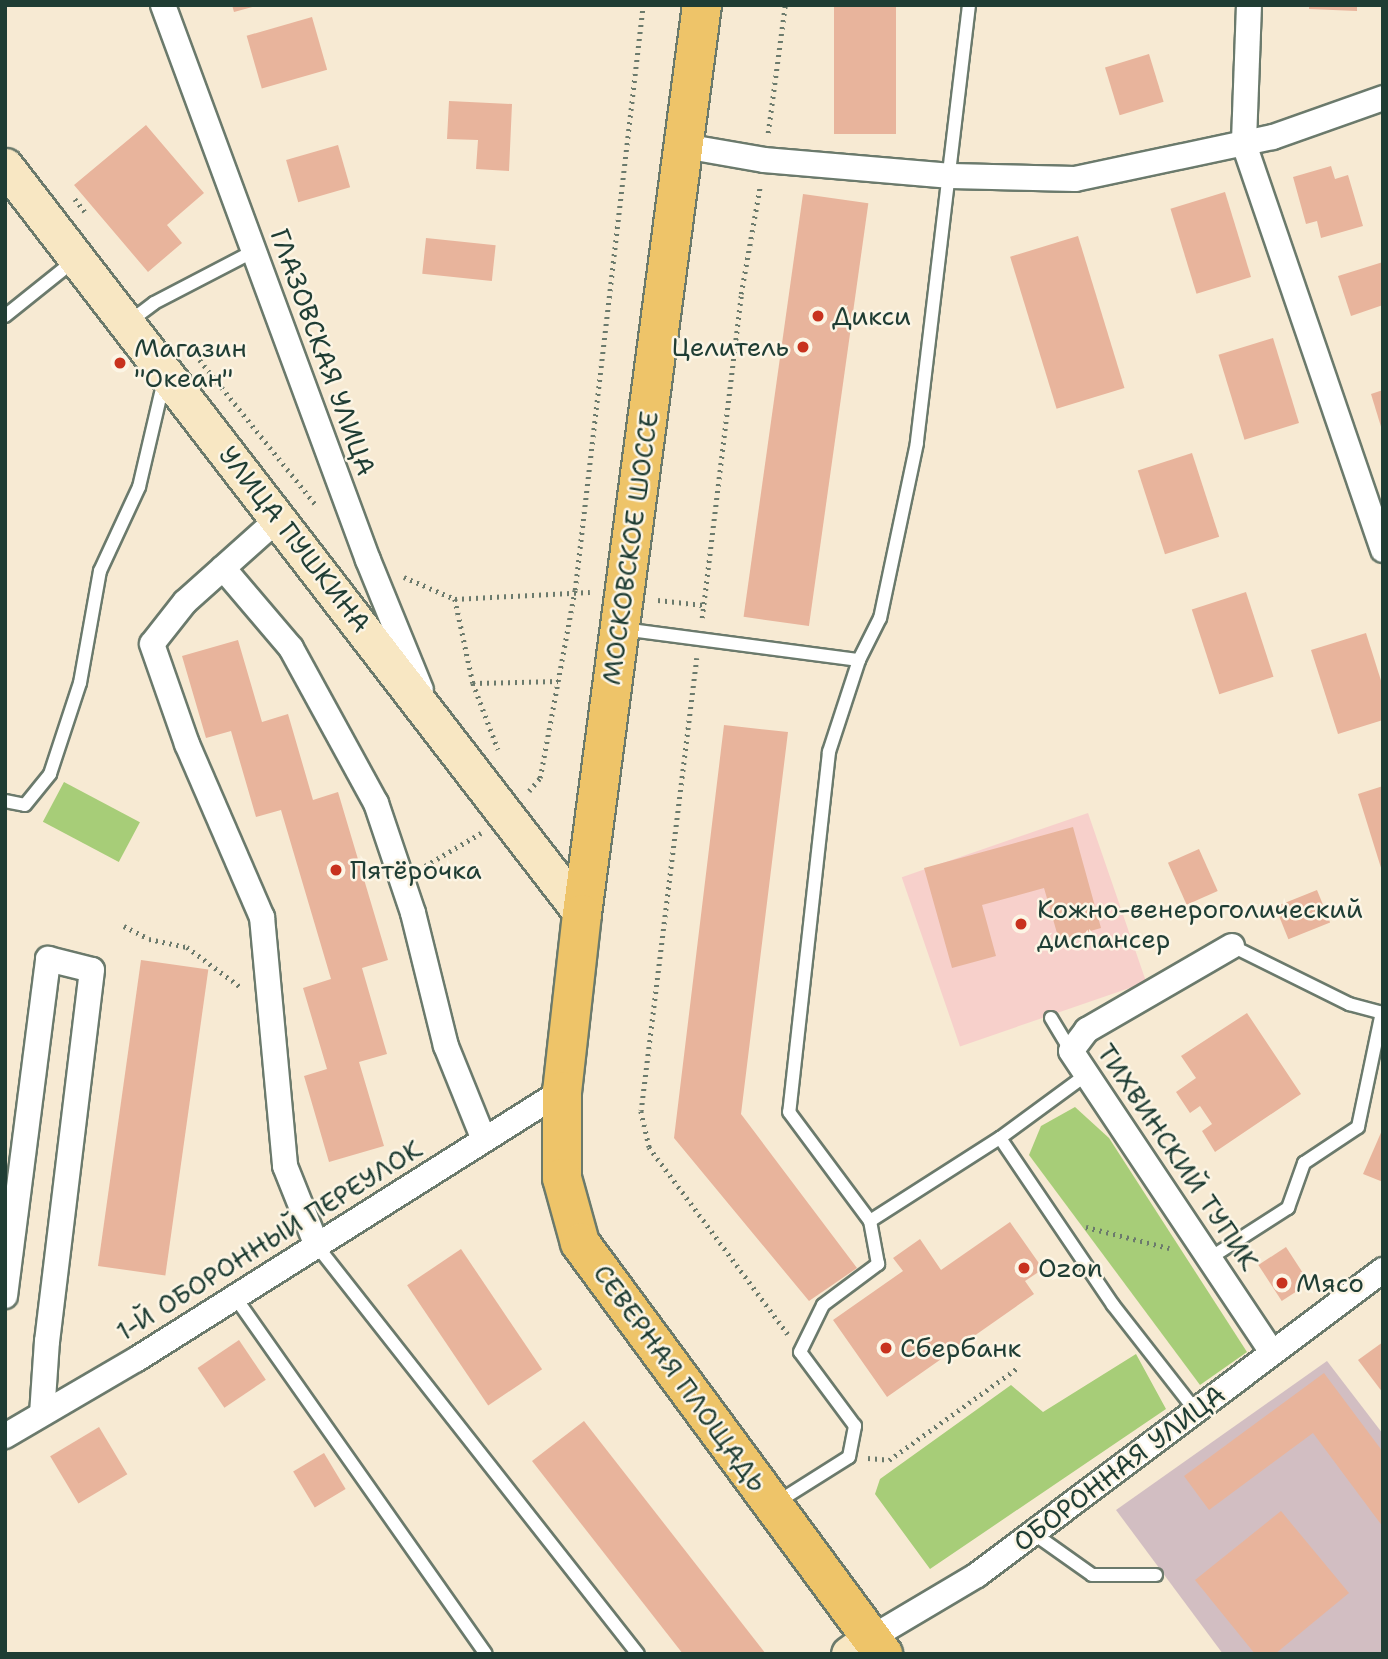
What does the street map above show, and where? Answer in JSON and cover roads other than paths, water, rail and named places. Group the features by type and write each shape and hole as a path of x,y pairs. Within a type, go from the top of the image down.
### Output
{"main road":[{"name":"МОСКОВСКОЕ ШОССЕ","path":"562,1091 582,914 702,5"},
{"name":"СЕВЕРНАЯ ПЛОЩАДЬ","path":"562,1091 562,1178 580,1242 773,1505 868,1648"}],"street":[{"name":"ГЛАЗОВСКАЯ УЛИЦА","path":"163,5 368,560 432,716"},
{"path":"1249,5 1244,144 1383,550"},
{"path":"684,146 764,160 951,176 1075,178 1244,144 1383,98"},
{"name":"УЛИЦА ПУШКИНА","path":"5,166 75,260 128,322 432,716 506,819 582,914"},
{"path":"279,518 185,602 152,644 187,744 262,917 285,1166 317,1246"},
{"path":"223,568 291,648 376,803 402,879 446,1046 484,1140"},
{"name":"ТИХВИНСКИЙ ТУПИК","path":"1232,946 1087,1030 1071,1051 1272,1352"},
{"path":"5,1296 48,959 92,970 47,1341 42,1414"},
{"name":"1-Й ОБОРОННЫЙ ПЕРЕУЛОК","path":"5,1436 235,1297 562,1091"},
{"name":"ОБОРОННАЯ УЛИЦА","path":"868,1648 977,1576 1383,1270"}],"lane":[{"path":"773,1505 849,1457 855,1426 800,1352 823,1306 878,1264 870,1221 789,1112 829,752 859,660 880,618 917,443 951,176 969,5"},
{"path":"128,322 153,303 254,251"},
{"path":"5,316 75,260"},
{"path":"5,801 25,805 50,774 80,682 100,571 139,487 166,372"},
{"path":"622,612 699,639 859,660"},
{"path":"1210,1258 1288,1208 1304,1163 1358,1127 1382,1013 1349,1004 1232,946"},
{"path":"1051,1018 1071,1051"},
{"path":"870,1221 1000,1138 1087,1074"},
{"path":"1000,1138 1054,1220 1195,1410"},
{"path":"317,1246 639,1654"},
{"path":"235,1297 486,1654"},
{"path":"1033,1533 1092,1576 1156,1576"}],"place":[{"name":"Дикси","path":"818,316"},
{"name":"Целитель","path":"803,347"},
{"name":"Магазин \"Океан\"","path":"120,363"},
{"name":"Пятёрочка","path":"336,870"},
{"name":"Кожно-венероголический диспансер","path":"1021,924"},
{"name":"Ozon","path":"1024,1268"},
{"name":"Мясо","path":"1282,1283"},
{"name":"Сбербанк","path":"886,1348"}]}
